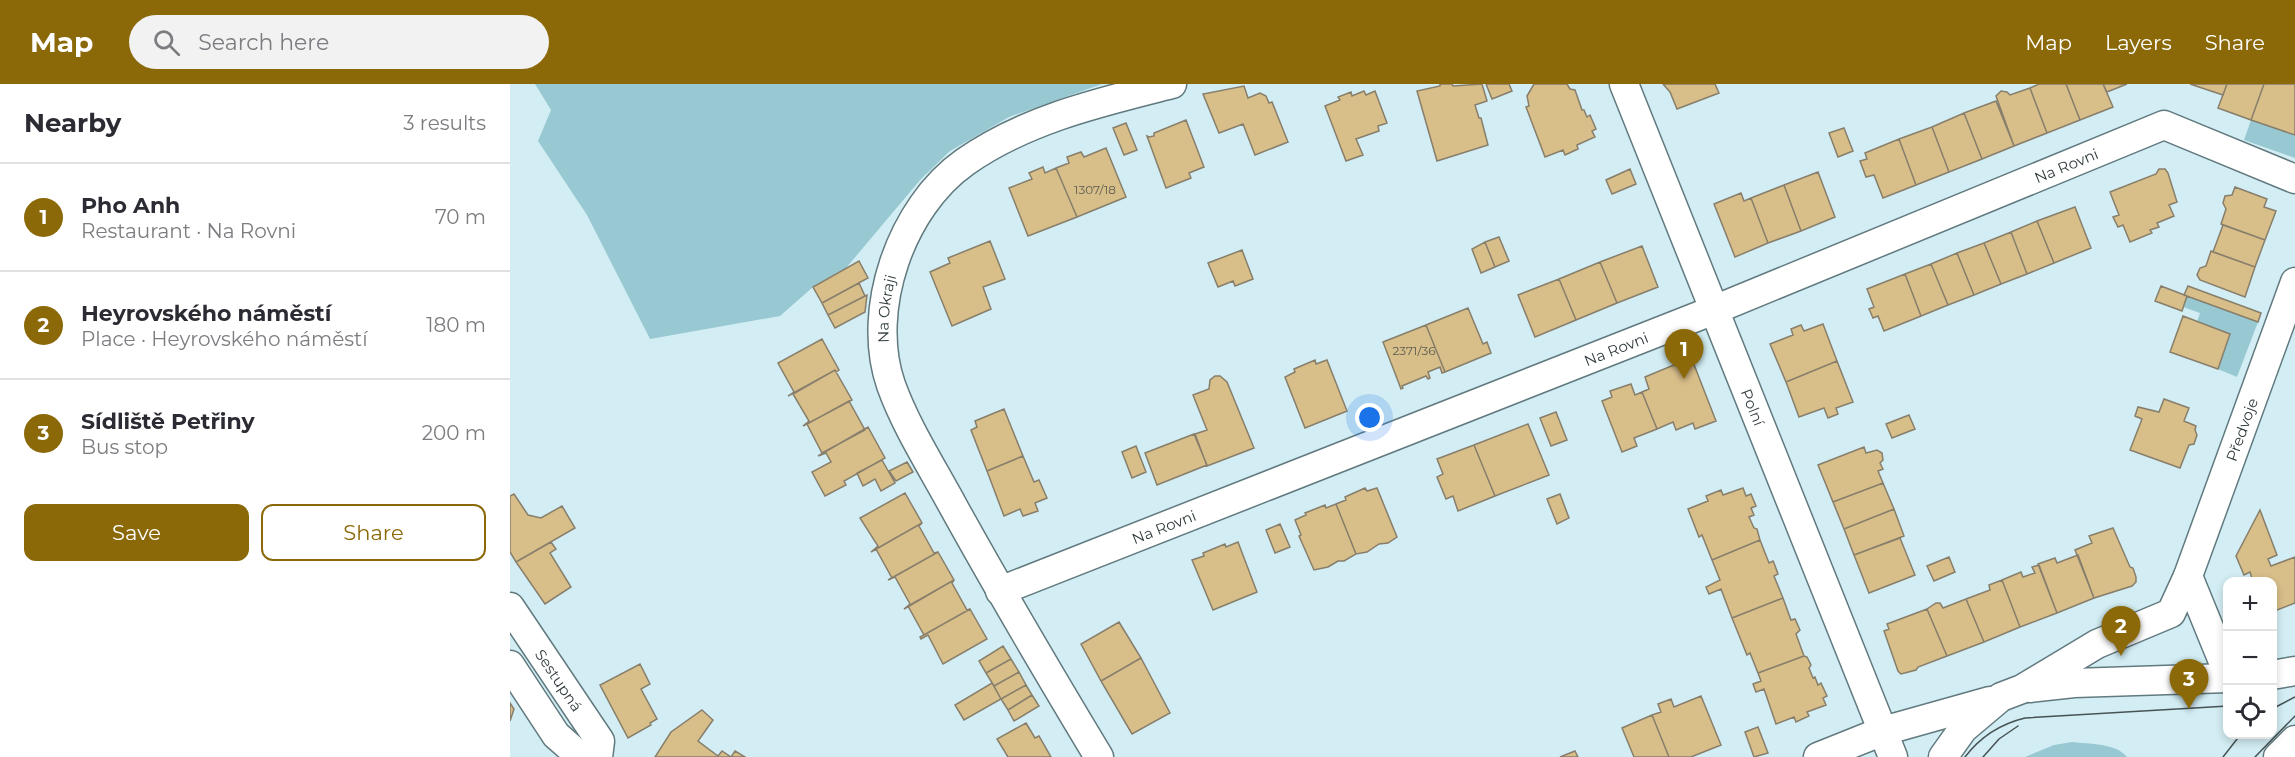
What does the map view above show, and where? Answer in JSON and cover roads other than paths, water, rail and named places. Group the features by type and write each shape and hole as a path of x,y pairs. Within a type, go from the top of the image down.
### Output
{"street":[{"name":"Na Okraji","path":"1099,757 1000,591 913,434 891,384 885,352 883,317 885,291 905,234 923,205 940,184 964,163 1017,133 1057,116 1172,84"},
{"name":"Polní","path":"1624,84 1893,757"},
{"name":"Na Rovni","path":"1000,591 1714,310 2164,125 2295,179"},
{"name":"Předvoje","path":"2012,693 2097,644 2170,612 2188,576 2295,282"},
{"path":"2188,576 2223,662"},
{"name":"Sestupná","path":"510,607 600,741 598,757"},
{"path":"510,665 556,735 581,757"},
{"path":"1818,757 1882,731 2012,693 2074,683 2223,678"},
{"path":"1943,757 1963,729 2012,693"},
{"path":"2278,757 2295,740"}],"tram line":[{"path":"2277,706 2295,697"},
{"path":"1965,757 1992,732 2025,718 2223,706"},
{"path":"2255,757 2295,716"},
{"path":"1983,757 1999,739 2018,726"},
{"path":"2223,757 2237,739"}],"place":[{"name":"Pho Anh","path":"1684,379"},
{"name":"Heyrovského náměstí","path":"2121,656"},
{"name":"Sídliště Petřiny","path":"2189,709"}]}
